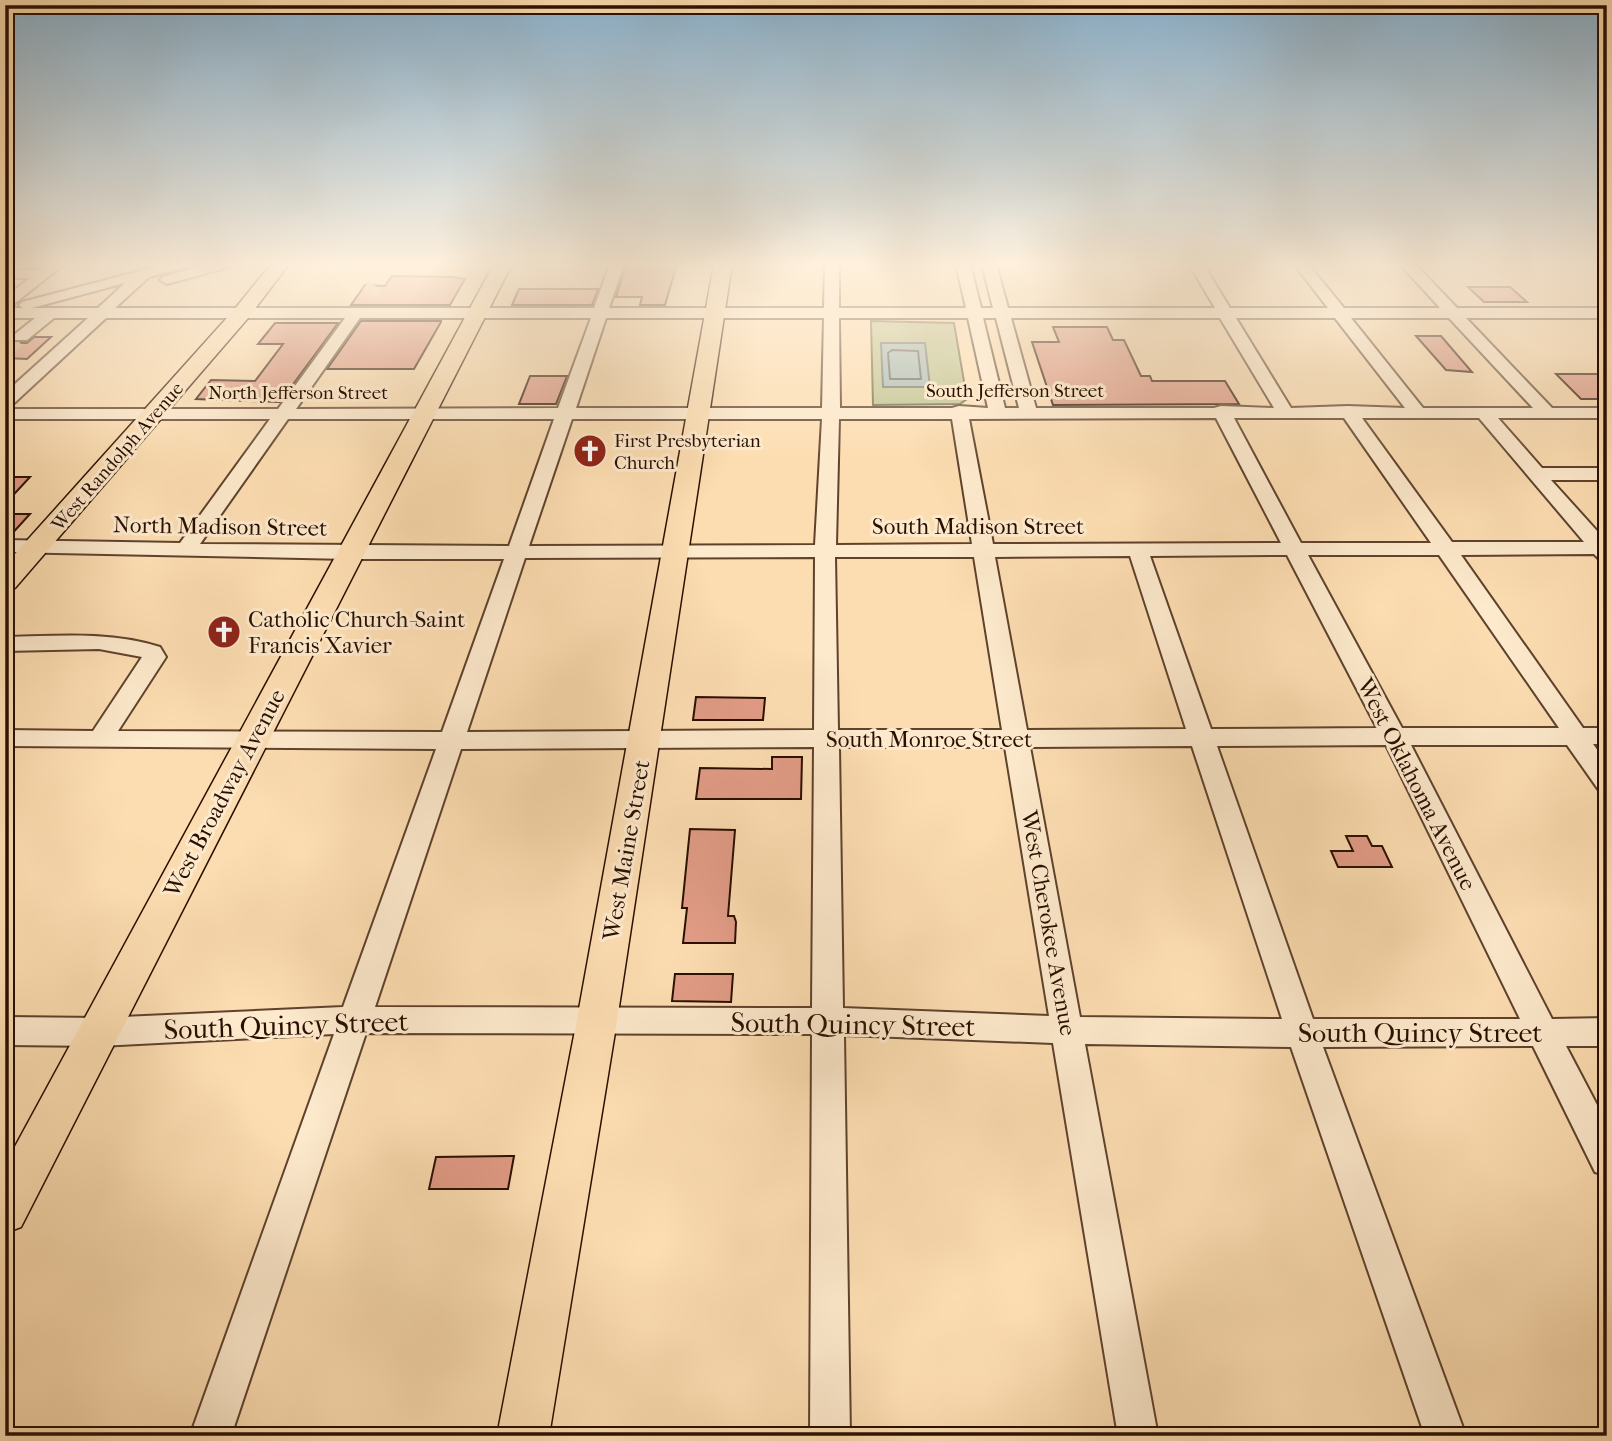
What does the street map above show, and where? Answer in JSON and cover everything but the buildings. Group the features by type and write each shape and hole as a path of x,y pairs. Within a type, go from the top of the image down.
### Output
{"main road":[{"name":"West Randolph Avenue","path":"5,582 225,331"},
{"name":"West Broadway Avenue","path":"5,1211 468,331"},
{"name":"West Maine Street","path":"523,1436 645,740 712,331"}],"street":[{"path":"22,337 28,331"},
{"path":"5,402 83,331"},
{"path":"186,549 343,331"},
{"path":"210,1436 593,331"},
{"path":"830,1436 825,551 832,331"},
{"path":"977,331 997,411"},
{"path":"1008,331 1028,411"},
{"path":"1238,331 1284,411"},
{"path":"1353,331 1417,412"},
{"path":"1470,331 1547,413"},
{"name":"West Cherokee Avenue","path":"959,411 1138,1436"},
{"name":"West Oklahoma Avenue","path":"1221,411 1394,737 1607,1160"},
{"path":"1348,411 1568,721 1575,737 1607,783"},
{"path":"1483,412 1604,551"},
{"name":"South Jefferson Street","path":"423,413 1607,413"},
{"name":"North Jefferson Street","path":"5,414 423,413"},
{"path":"1536,474 1607,474"},
{"name":"North Madison Street","path":"5,546 349,553"},
{"name":"South Madison Street","path":"349,553 1295,549 1604,551"},
{"path":"1138,550 1302,1033 1446,1436"},
{"path":"5,644 113,643 136,646 152,652 154,657 148,668 100,739"},
{"name":"South Monroe Street","path":"5,738 251,741 1607,736"},
{"name":"South Quincy Street","path":"5,1031 100,1032 356,1020 597,1020 827,1021 1067,1030 1302,1033 1607,1032"}],"green space":[{"path":"871,331 955,331 967,399 960,404 873,405"}],"water":[{"path":"881,343 925,343 930,387 883,387"}],"tunnel":[{"path":"5,350 21,337"}],"place":[{"name":"First Presbyterian Church","path":"590,451"},
{"name":"Catholic Church-Saint Francis Xavier","path":"224,632"}]}
